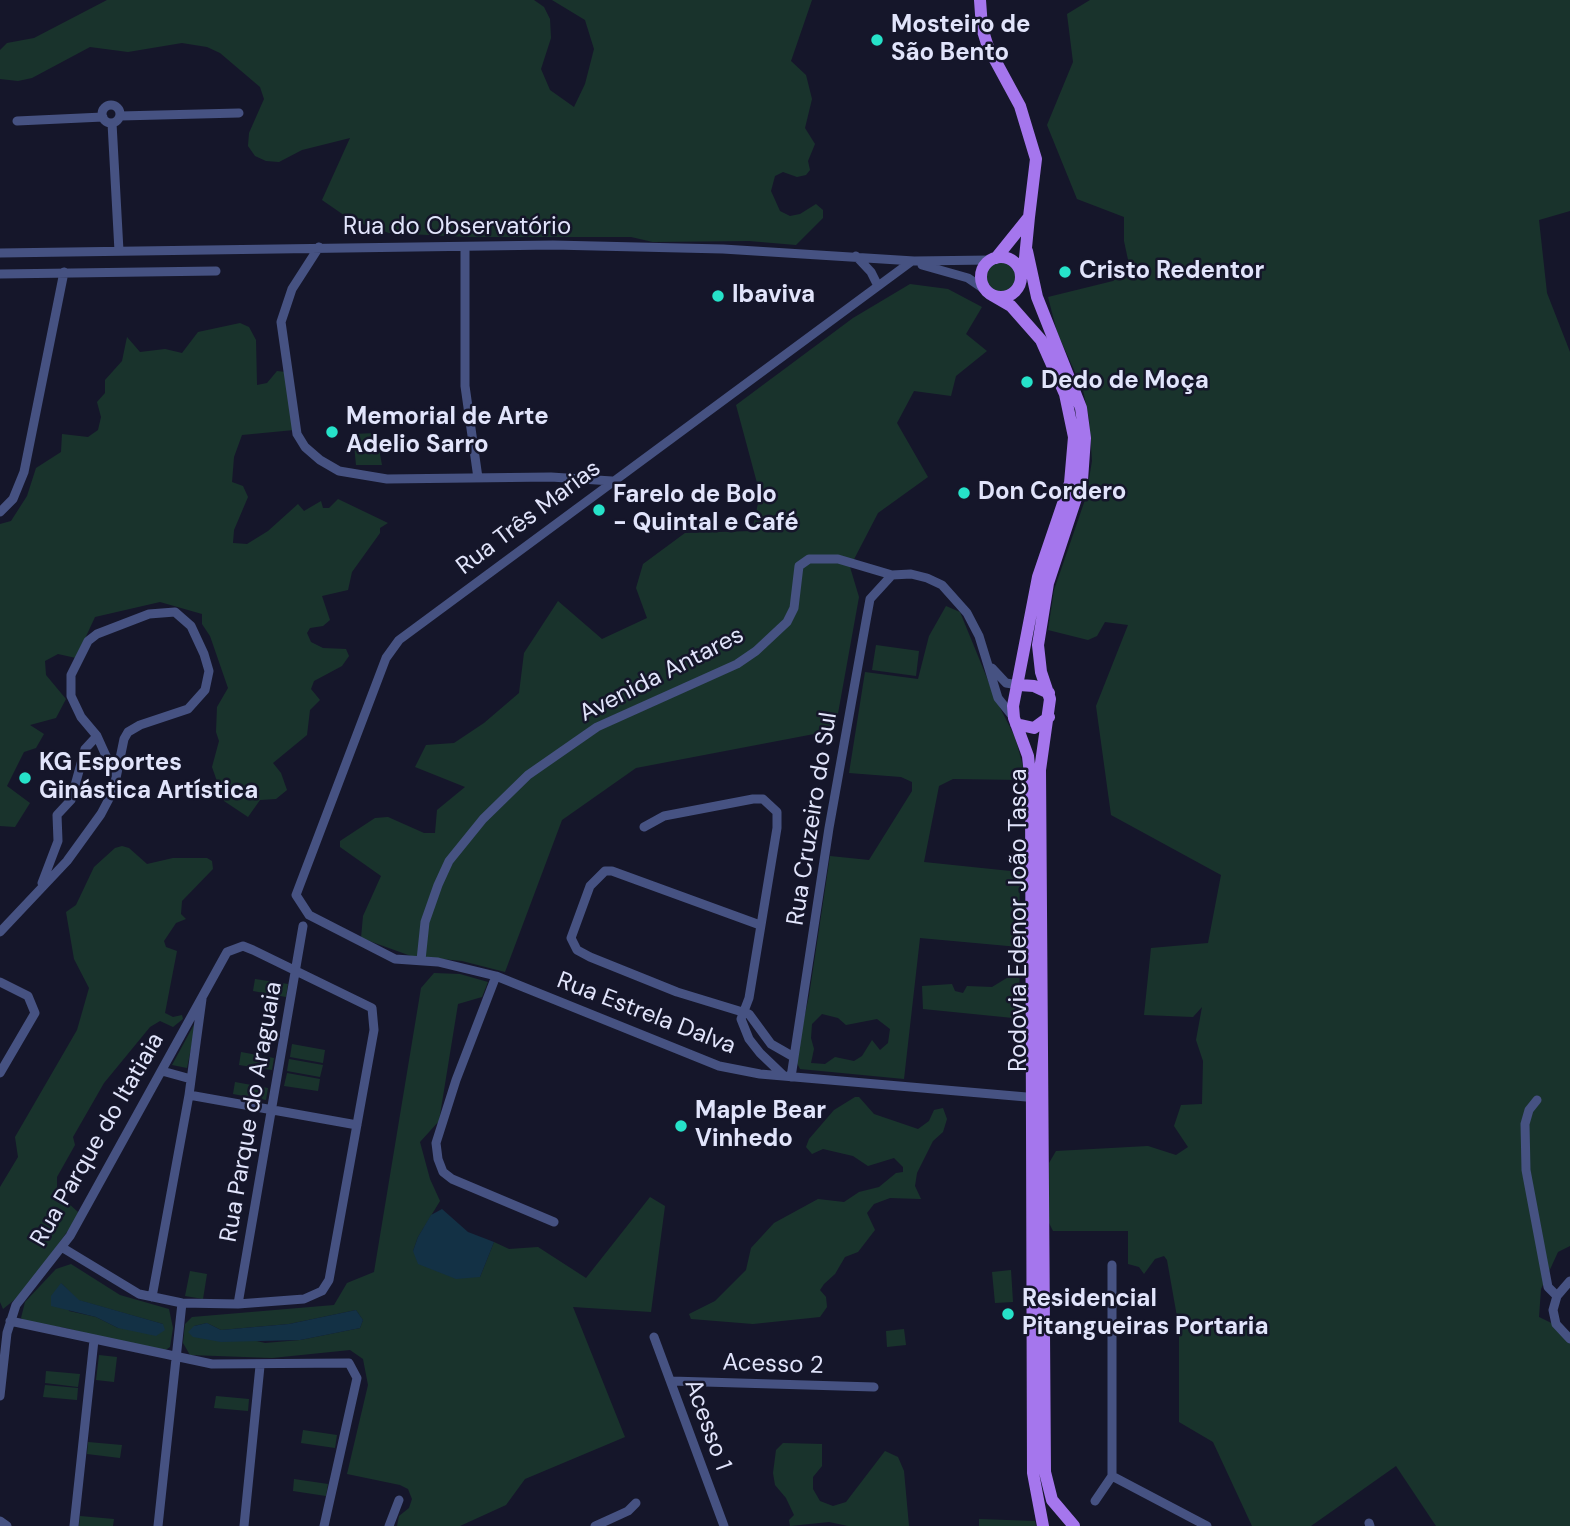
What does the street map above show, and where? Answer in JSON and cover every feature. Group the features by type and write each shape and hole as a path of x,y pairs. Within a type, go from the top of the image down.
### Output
{"main road":[{"name":"Rodovia Edenor João Tasca","path":"980,0 982,28 988,47 1018,103 1036,159 1024,274 1047,320 1081,408 1085,438 1082,481 1048,583 1040,618 1039,662 1049,693 1049,717 1041,753 1033,1474 1043,1526"},
{"path":"993,259 1007,258 1024,274 1018,288 1009,296 989,293 981,275 993,259 1028,217"},
{"name":"Rodovia Edenor João Tasca","path":"989,293 1011,306 1041,340 1065,394 1074,436 1070,483 1038,577 1013,706 1015,721 1028,756 1031,784 1045,1472 1052,1500 1074,1526"},
{"path":"1033,331 1047,320"},
{"path":"1019,685 1034,686 1049,693"},
{"path":"1015,721 1034,728 1049,717"}],"street":[{"path":"118,251 104,109 112,105 119,110 120,116"},
{"path":"17,121 107,120 120,116 239,113"},
{"path":"318,247 292,289 281,322 293,416 304,447 339,471 362,477 593,478 612,481"},
{"path":"465,247 465,386 478,478"},
{"name":"Rua do Observatório","path":"0,253 465,247 723,249 913,261 993,259"},
{"path":"856,256 871,272 878,286"},
{"name":"Rua do Observatório","path":"913,261 968,278 989,293"},
{"name":"Rua Três Marias","path":"298,902 297,887 392,647 603,487 913,261"},
{"path":"0,274 216,271"},
{"path":"0,512 13,499 24,472 64,272"},
{"path":"593,478 603,487"},
{"name":"Avenida Antares","path":"421,960 425,922 449,862 483,819 528,775 597,727 737,664 756,651 787,622 794,608 799,566 809,559 838,559 892,575"},
{"path":"892,575 911,574 927,578 957,597 979,636 998,698 1015,721"},
{"name":"Rua Cruzeiro do Sul","path":"787,1076 868,610 878,586 892,575"},
{"path":"0,932 87,836 111,795 116,778 124,739 128,732 140,725 188,709 205,690 207,662 184,617 164,611 107,629 88,641 68,684 81,717 97,736 116,778"},
{"path":"989,664 1002,681 1019,685"},
{"path":"41,886 58,841 57,815 71,800 85,749 97,736"},
{"path":"644,827 664,816 753,799 763,799 777,812 749,999 741,1019 749,1039 787,1076"},
{"path":"760,925 612,871 605,872 590,886 571,939 582,953 677,992 749,1014 771,1044 792,1056"},
{"name":"Rua Estrela Dalva","path":"298,902 309,915 395,959 421,960 496,976 719,1066 748,1073 1036,1098"},
{"name":"Rua Parque do Araguaia","path":"238,1304 303,926"},
{"name":"Rua Parque do Itatiaia","path":"0,1396 10,1321 20,1299 63,1248 227,952 234,948 253,950 297,970"},
{"path":"63,1248 125,1287 152,1297 182,1303 238,1304 304,1299 321,1291 329,1280 376,1021 372,1008 297,970"},
{"path":"496,976 448,1105 436,1143 438,1159 443,1172 452,1179 554,1223"},
{"path":"0,982 28,996 35,1013 0,1073"},
{"path":"152,1297 189,1095 202,996"},
{"path":"162,1071 191,1079"},
{"path":"189,1095 357,1125"},
{"path":"1537,1100 1528,1110 1525,1124 1526,1170 1548,1287 1557,1296"},
{"path":"1095,1501 1112,1476 1112,1265"},
{"path":"1570,1281 1557,1296 1553,1310 1556,1324 1570,1339"},
{"path":"158,1526 182,1303"},
{"path":"10,1321 212,1364 260,1366 336,1362 354,1367 357,1378 324,1526"},
{"name":"Acesso 1","path":"654,1337 724,1526"},
{"path":"74,1526 94,1340"},
{"path":"244,1526 260,1366"},
{"name":"Acesso 2","path":"671,1381 874,1387"},
{"path":"1112,1476 1207,1526"},
{"path":"389,1526 399,1500"},
{"path":"595,1526 628,1511 636,1503"},
{"path":"0,1521 6,1526"}],"green space":[{"path":"107,0 534,0 544,7 550,19 551,38 541,69 550,90 574,107 585,84 594,49 585,20 552,0 812,0 791,61 806,75 812,99 805,128 815,144 808,161 810,170 806,175 797,177 783,172 775,176 771,191 780,211 790,216 800,214 816,204 823,210 823,218 796,245 749,241 653,242 631,237 467,237 389,233 351,220 322,200 350,138 302,150 279,162 266,161 255,156 248,146 249,133 264,99 260,87 220,53 207,47 182,43 128,52 90,47 32,78 18,81 0,79 0,50 7,43 34,38"},
{"path":"1090,0 1570,0 1570,211 1539,220 1547,293 1570,352 1570,1246 1558,1252 1541,1289 1539,1317 1570,1332 1570,1526 1436,1526 1396,1466 1311,1526 1252,1526 1213,1442 1179,1422 1179,1328 1167,1260 1164,1256 1155,1259 1144,1274 1139,1267 1128,1264 1128,1231 1053,1231 1049,1223 1049,1163 1056,1151 1148,1146 1176,1155 1188,1147 1174,1126 1181,1105 1202,1104 1203,1061 1196,1040 1202,1007 1193,1017 1144,1015 1151,948 1208,943 1221,875 1111,815 1096,706 1128,625 1105,622 1097,636 1088,640 1048,630 1054,590 1086,497 1092,461 1089,419 1083,390 1057,332 1048,297 1113,281 1130,269 1124,241 1124,217 1077,199 1047,125 1073,62 1067,14"},
{"path":"1001,262 1012,267 1017,278 1012,289 1001,294 990,289 985,278 990,267"},
{"path":"910,284 948,289 982,307 966,334 987,351 956,376 951,396 914,391 897,423 928,477 878,513 850,567 859,597 835,730 636,768 562,820 505,972 462,961 411,956 361,938 363,916 381,876 340,847 340,841 375,818 388,817 424,833 435,833 437,810 465,787 415,767 426,745 454,743 484,723 519,693 524,653 558,601 602,639 647,618 636,588 643,564 685,533 752,531 760,494 736,405 853,318"},
{"path":"240,323 249,327 256,340 257,385 267,383 277,371 286,372 294,430 242,435 234,457 232,482 243,486 248,497 234,530 233,543 247,544 268,531 298,504 304,511 321,501 323,508 329,508 338,499 388,523 380,528 380,533 352,572 348,590 322,596 330,620 323,626 310,628 307,633 311,642 323,648 346,649 349,656 342,666 314,681 311,689 320,700 310,710 307,735 273,763 281,773 287,790 276,799 260,800 248,817 224,801 212,767 219,741 216,732 217,707 228,688 210,636 202,624 202,614 160,602 95,617 76,658 58,654 45,661 46,675 66,699 56,718 30,725 44,734 36,748 24,752 7,786 30,803 15,827 0,826 0,524 11,521 27,496 36,468 61,452 62,434 88,437 98,430 101,417 97,402 105,393 105,380 122,361 127,337 140,352 165,349 182,353 198,332"},
{"path":"376,433 382,465 356,465 353,434"},
{"path":"946,606 960,612 996,700 1015,737 1024,770 1023,780 953,779 939,786 924,862 1020,872 1019,947 920,938 904,1079 800,1069 795,1059 809,996 830,856 869,860 912,791 912,782 901,777 849,773 865,672 918,679 929,636","holes":["822,1014 838,1018 846,1025 877,1019 890,1029 888,1043 880,1050 872,1040 862,1056 854,1061 835,1057 825,1064 811,1063 814,1049 811,1038 812,1024"]},
{"path":"876,645 919,651 916,676 872,670"},
{"path":"115,848 129,848 147,864 173,858 207,858 212,861 213,869 182,901 181,914 186,919 176,923 164,941 166,947 177,951 165,1013 173,1017 182,1015 183,1019 173,1027 160,1021 150,1027 104,1083 73,1137 75,1145 57,1177 57,1193 78,1212 74,1222 24,1292 3,1309 0,1302 0,1187 18,1157 15,1137 77,1030 89,988 74,959 66,912 76,905 94,867"},
{"path":"1020,970 1018,1014 1013,1018 923,1009 922,986 952,984 955,991 963,993 967,986 992,987"},
{"path":"434,973 460,974 488,982 482,997 458,1004 439,1121 420,1142 430,1179 440,1201 418,1237 413,1251 480,1277 494,1242 509,1249 538,1247 586,1278 650,1197 665,1206 651,1312 573,1307 625,1437 525,1479 506,1505 460,1526 397,1526 399,1516 409,1508 412,1499 408,1489 347,1474 368,1385 363,1359 350,1350 272,1358 190,1355 183,1343 185,1324 192,1317 334,1305 347,1283 374,1272 421,988","holes":["356,1310 363,1320 360,1328 300,1340 265,1343 194,1326 207,1323 221,1330 289,1324"]},
{"path":"255,979 288,984 286,997 253,991"},
{"path":"197,1019 187,1068 172,1065"},
{"path":"292,1044 325,1050 323,1063 290,1057"},
{"path":"241,1052 274,1058 272,1070 239,1065"},
{"path":"289,1059 323,1065 320,1077 287,1071"},
{"path":"287,1073 320,1079 318,1091 284,1086"},
{"path":"235,1082 268,1088 266,1100 233,1094"},
{"path":"859,1097 874,1114 918,1129 929,1121 934,1110 943,1108 947,1119 943,1132 933,1141 917,1173 915,1186 921,1199 890,1198 874,1204 867,1213 875,1230 858,1252 845,1257 835,1274 820,1290 826,1297 827,1307 820,1317 753,1324 691,1319 689,1314 715,1301 746,1270 751,1248 774,1223 818,1199 844,1202 859,1192 879,1187 896,1173 903,1172 903,1167 894,1158 868,1166 853,1156 823,1149 812,1154 806,1147 809,1139 834,1110"},
{"path":"71,1264 120,1295 169,1309 173,1328 170,1347 161,1353 66,1328 28,1323 21,1318 25,1302 56,1269","holes":["61,1283 78,1300 163,1324 118,1328 96,1317 69,1311"]},
{"path":"1011,1270 1013,1302 995,1303 992,1272"},
{"path":"190,1271 207,1274 203,1299 185,1296"},
{"path":"904,1329 906,1345 887,1347 886,1331"},
{"path":"99,1355 117,1357 114,1382 96,1380"},
{"path":"46,1371 80,1374 78,1387 45,1383"},
{"path":"45,1385 78,1388 77,1400 43,1397"},
{"path":"216,1396 249,1399 248,1411 214,1408"},
{"path":"303,1430 337,1435 335,1448 301,1443"},
{"path":"88,1442 122,1445 120,1458 87,1454"},
{"path":"783,1443 822,1444 822,1466 813,1477 813,1489 820,1501 833,1506 846,1502 885,1451 898,1457 904,1471 909,1526 848,1526 829,1522 790,1526 789,1520 794,1515 786,1498 775,1485 773,1473 776,1450"},
{"path":"294,1479 328,1484 326,1496 293,1491"},
{"path":"80,1516 114,1519 113,1526 79,1526"},
{"path":"979,1519 1035,1521 1036,1526 979,1526"}],"water":[{"path":"442,1209 468,1232 494,1242 480,1277 456,1279 418,1264 413,1251 418,1237 431,1215"},
{"path":"61,1283 79,1300 163,1324 165,1330 156,1336 118,1328 96,1317 51,1306 51,1296"},
{"path":"356,1310 363,1320 360,1328 300,1340 221,1342 193,1337 188,1332 194,1326 207,1323 221,1330 289,1324"}],"place":[{"name":"Mosteiro de São Bento","path":"877,40"},
{"name":"Cristo Redentor","path":"1065,272"},
{"name":"Ibaviva","path":"718,296"},
{"name":"Dedo de Moça","path":"1027,382"},
{"name":"Memorial de Arte Adelio Sarro","path":"332,432"},
{"name":"Don Cordero","path":"964,493"},
{"name":"Farelo de Bolo - Quintal e Café","path":"599,510"},
{"name":"KG Esportes Ginástica Artística","path":"25,778"},
{"name":"Maple Bear Vinhedo","path":"681,1126"},
{"name":"Residencial Pitangueiras Portaria","path":"1008,1314"}]}
